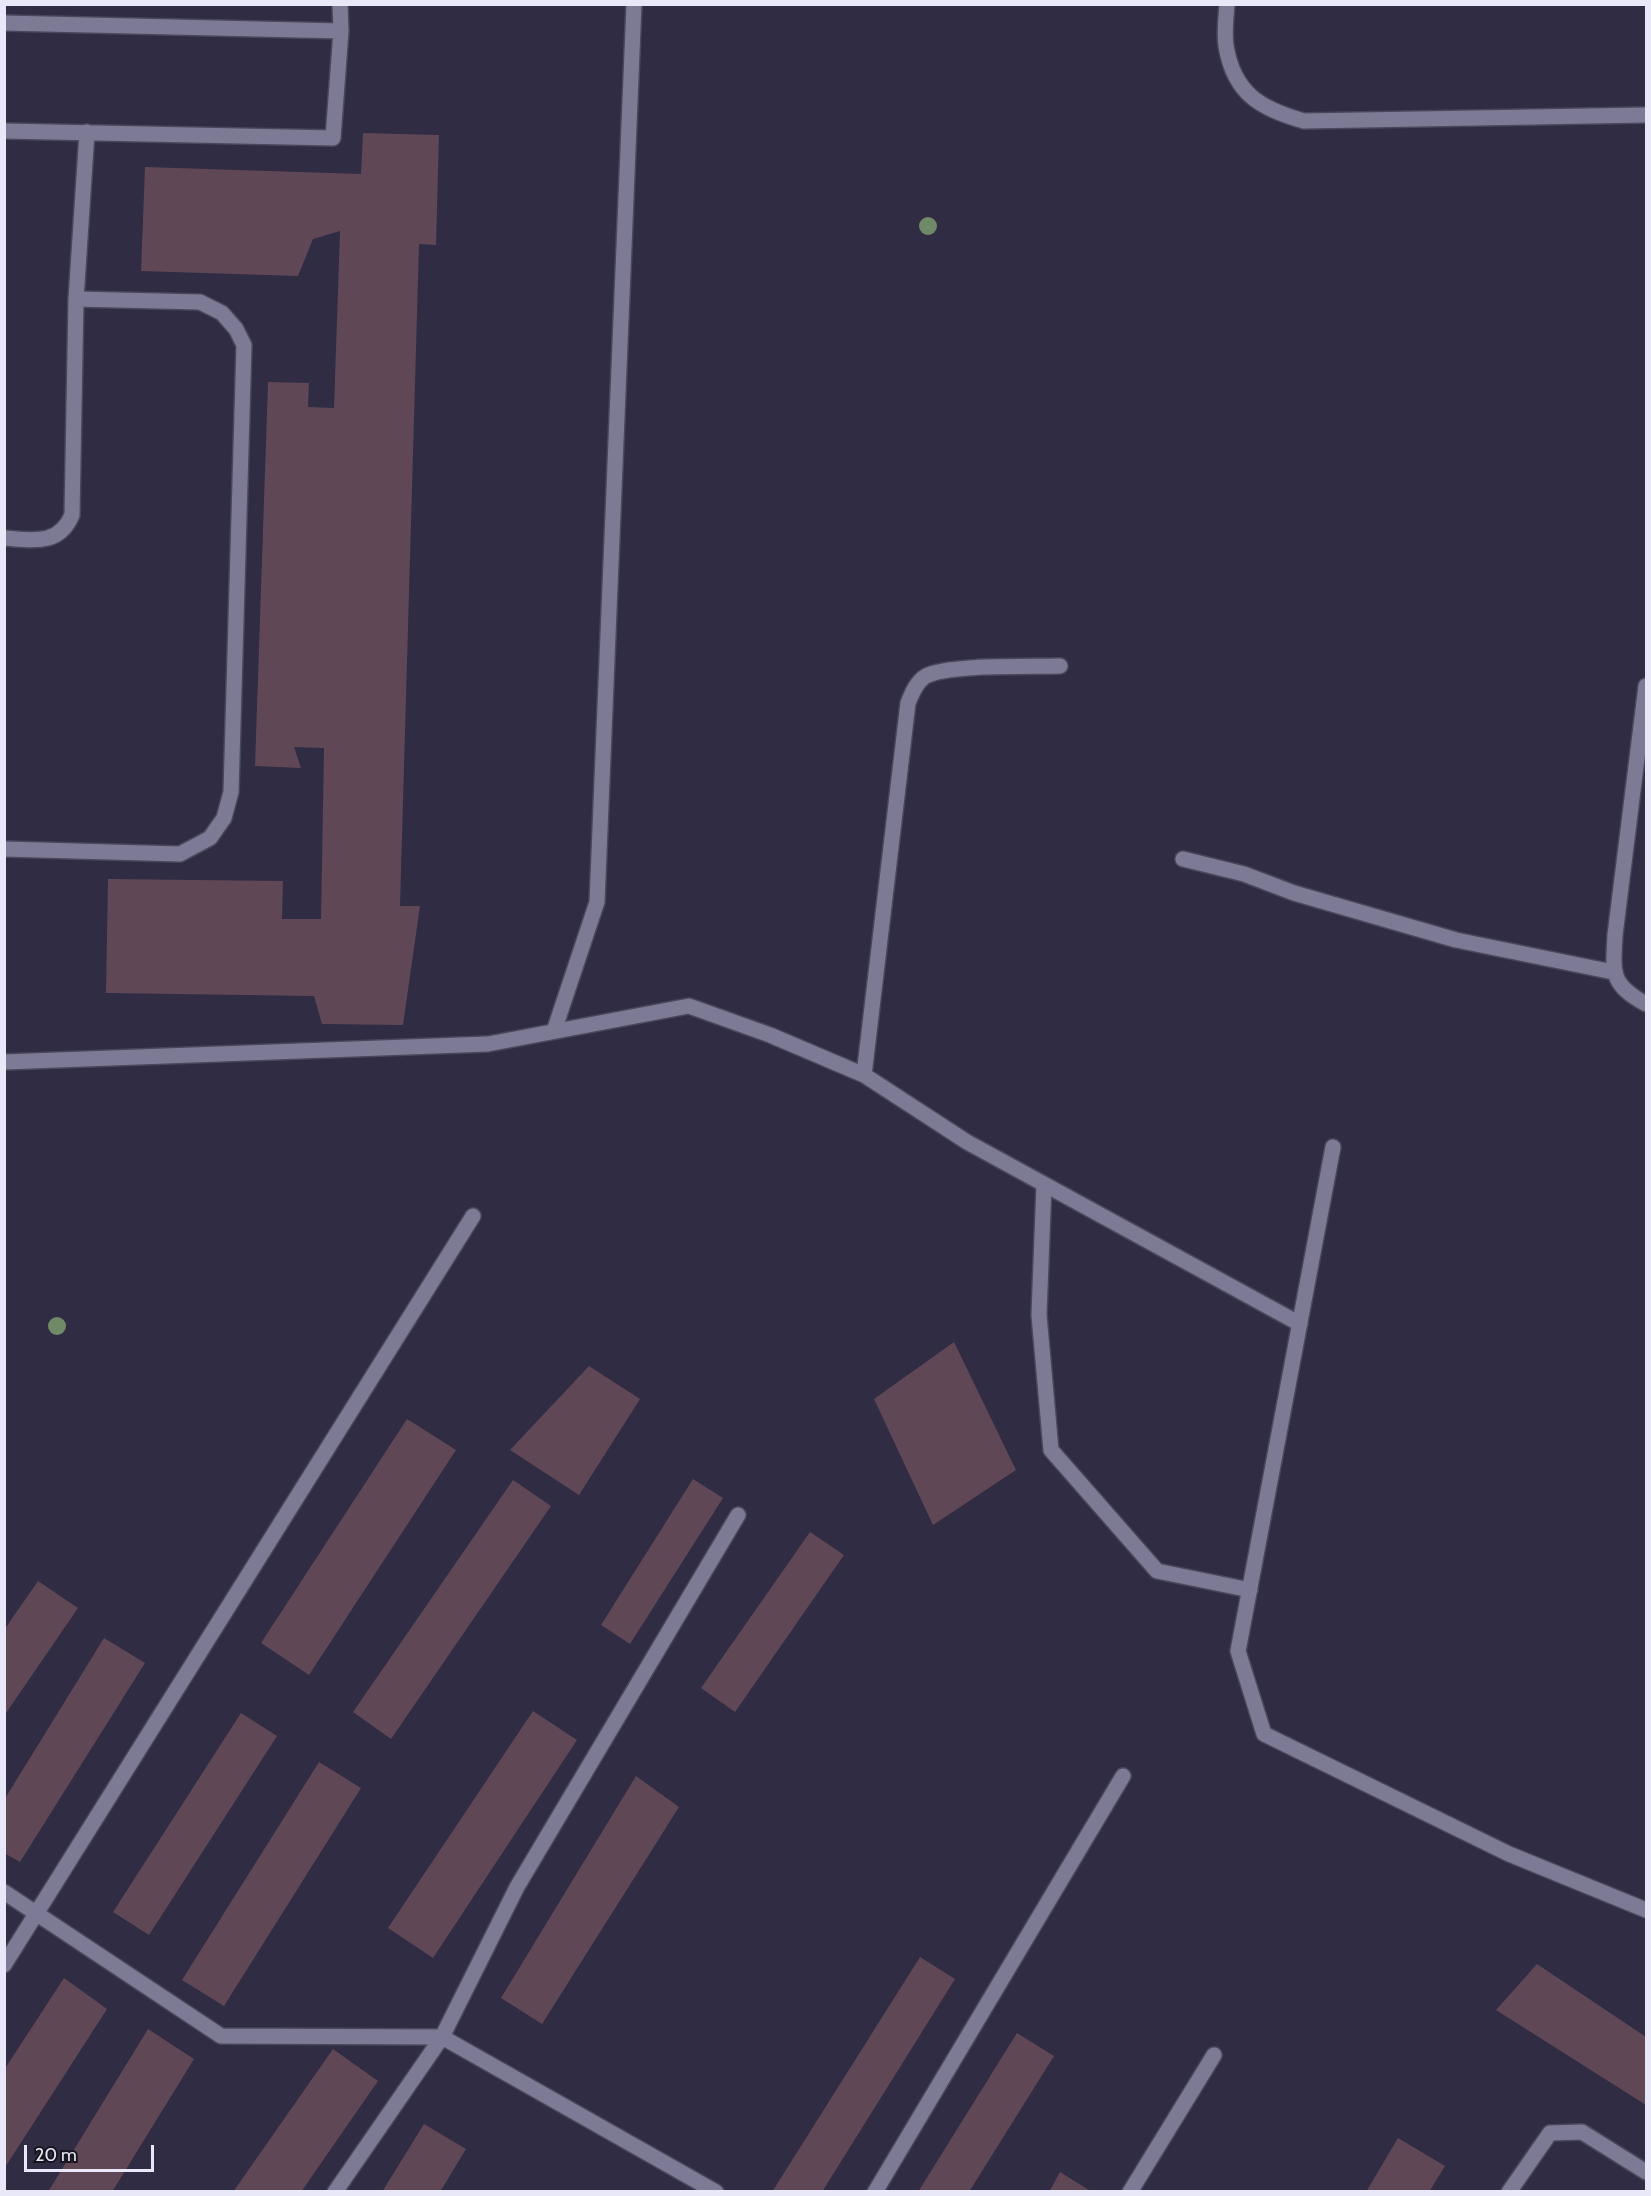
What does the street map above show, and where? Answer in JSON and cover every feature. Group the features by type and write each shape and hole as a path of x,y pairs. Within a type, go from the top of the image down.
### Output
{"lane":[{"path":"4,131 333,138 341,31 340,4"},
{"path":"554,1031 597,902 634,4"},
{"path":"1227,4 1226,45 1234,75 1251,98 1275,113 1304,121 1647,116"},
{"path":"4,23 341,31"},
{"path":"4,538 40,540 54,536 68,527 72,515 76,299 87,132"},
{"path":"4,849 180,854 210,838 224,818 231,792 244,345 236,329 222,313 200,302 76,299"},
{"path":"864,1075 908,703 924,677 949,669 1060,666"},
{"path":"1613,972 1615,935 1647,686"},
{"path":"1183,859 1244,874 1294,893 1456,940 1613,972 1630,994 1647,1004"},
{"path":"4,1062 488,1044 689,1005 770,1035 864,1075 967,1142 1300,1324"},
{"path":"1333,1147 1238,1651 1264,1734 1509,1854 1647,1910"},
{"path":"1044,1184 1039,1315 1051,1450 1157,1571 1250,1590"},
{"path":"4,1965 473,1216"},
{"path":"335,2192 442,2037 517,1887 738,1515"},
{"path":"875,2192 1123,1776"},
{"path":"4,1892 38,1912 221,2036 442,2037 716,2192"},
{"path":"1130,2192 1214,2055"},
{"path":"1509,2192 1550,2133 1582,2132 1647,2172"}],"building":[{"path":"363,133 439,135 436,245 419,244 400,906 420,906 403,1025 322,1024 314,996 106,993 108,879 283,881 282,919 321,919 324,748 294,747 301,768 255,766 268,382 309,383 308,407 334,408 340,231 313,239 298,276 141,271 145,167 361,174"},
{"path":"954,1342 1016,1470 933,1525 874,1399"},
{"path":"589,1366 640,1399 579,1495 510,1450"},
{"path":"407,1419 456,1450 309,1675 261,1643"},
{"path":"693,1479 723,1498 630,1644 601,1625"},
{"path":"513,1480 551,1506 391,1739 353,1712"},
{"path":"810,1532 844,1555 735,1712 701,1688"},
{"path":"38,1581 78,1608 4,1716 4,1630"},
{"path":"104,1638 145,1663 20,1862 4,1853 4,1800"},
{"path":"533,1711 577,1740 433,1958 388,1928"},
{"path":"241,1713 277,1736 149,1935 113,1912"},
{"path":"319,1762 361,1788 224,2006 182,1980"},
{"path":"636,1776 679,1807 542,2024 501,1998"},
{"path":"920,1957 955,1979 822,2192 772,2192"},
{"path":"1537,1964 1646,2037 1646,2105 1496,2010"},
{"path":"64,1978 107,2009 4,2169 4,2070"},
{"path":"148,2029 194,2059 112,2192 48,2192"},
{"path":"1017,2033 1054,2056 969,2192 918,2192"},
{"path":"333,2049 378,2081 301,2192 233,2192"},
{"path":"424,2124 466,2149 440,2192 382,2192"},
{"path":"1398,2138 1445,2166 1429,2192 1366,2192"},
{"path":"1060,2172 1092,2192 1049,2192"}]}
